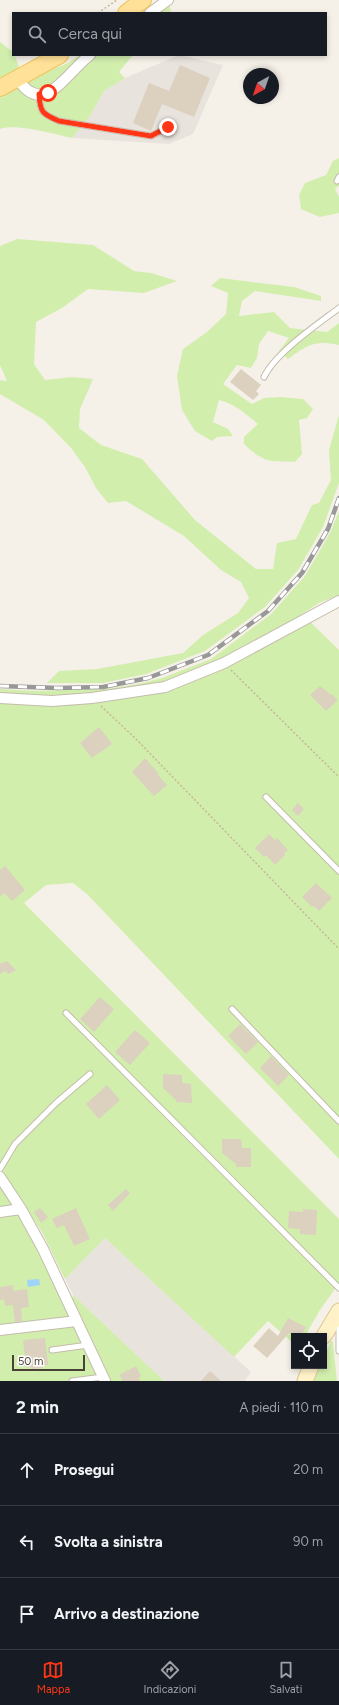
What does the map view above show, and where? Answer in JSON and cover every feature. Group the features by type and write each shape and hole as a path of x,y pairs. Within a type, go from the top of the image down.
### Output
{"main road":[{"path":"127,12 144,0"},
{"path":"0,88 58,56"},
{"path":"326,1333 339,1311"},
{"path":"305,1381 310,1369"}],"street":[{"path":"151,12 168,0"},
{"path":"18,79 23,87 30,92 39,94 48,93 55,89 89,56"},
{"path":"0,698 52,701 92,698 165,687 224,663 339,600"},
{"path":"0,1177 22,1209 44,1249 104,1379"},
{"path":"0,1212 22,1209"},
{"path":"0,1330 77,1321"}],"lane":[{"path":"39,94 40,108 47,116 59,121 151,136 168,127"},
{"path":"264,377 268,368 296,342 339,308"},
{"path":"266,797 339,871"},
{"path":"232,1009 339,1121"},
{"path":"66,1013 339,1288"},
{"path":"0,1169 15,1144 56,1103 90,1074"},
{"path":"339,1328 339,1351"},
{"path":"52,1350 88,1345"},
{"path":"72,1381 104,1379"}],"path":[{"path":"99,12 117,0"},
{"path":"224,663 339,777"},
{"path":"92,698 135,738 339,949"}],"shaded area":[{"path":"177,56 183,56 223,65 193,134 169,144 72,138 90,116 104,91 125,78"},
{"path":"105,1238 251,1372 245,1381 164,1381 73,1295 65,1279"}],"green space":[{"path":"159,0 169,0 171,12 141,12"},
{"path":"0,42 12,51 12,56 15,56 19,66 1,98 37,76 68,63 78,56 132,56 119,72 125,78 104,91 90,116 72,138 25,128 15,127 0,129"},
{"path":"339,158 339,186 335,189 339,197 339,213 320,217 301,209 299,195 305,183 326,175 333,161"},
{"path":"17,239 93,245 134,271 151,273 177,281 144,293 88,289 62,308 36,322 34,364 45,380 72,377 93,379 80,409 79,428 101,445 142,459 195,520 256,569 273,569 277,543 296,539 312,505 319,503 331,480 329,450 339,415 339,483 323,527 298,570 265,607 205,651 146,674 103,683 47,683 59,671 97,669 183,653 203,635 238,613 249,598 241,582 221,570 184,536 126,501 108,503 96,488 85,467 71,448 44,420 0,394 0,380 7,381 0,365 0,246"},
{"path":"220,278 294,287 321,296 321,301 255,291 242,301 239,316 274,312 290,328 327,332 339,323 339,345 323,343 312,345 306,347 288,359 279,351 289,338 268,331 259,344 257,358 251,368 237,365 223,384 252,404 264,398 280,397 303,399 313,409 307,418 299,420 302,454 295,462 267,460 257,455 244,444 244,437 258,424 230,404 219,400 213,422 228,429 233,436 217,437 212,441 195,431 182,410 177,376 183,349 207,332 226,314 228,293 211,286"},
{"path":"339,511 339,595 319,603 302,614 339,650 339,1159 87,894 73,883 46,885 24,903 339,1219 339,1283 320,1310 307,1333 291,1333 291,1341 268,1321 234,1357 105,1238 65,1279 42,1232 0,1168 0,689 35,691 106,689 138,684 162,678 211,659 271,614 305,576 331,531"},
{"path":"0,1180 21,1211 104,1381 0,1381"},
{"path":"73,1295 164,1381 111,1381 72,1300"},
{"path":"331,1341 333,1342 337,1381 314,1381 319,1369 327,1369 327,1350"}],"water":[{"path":"39,1279 40,1285 28,1287 27,1280"}],"building":[{"path":"180,65 210,78 194,117 162,104 151,131 133,123 149,83 169,91"},
{"path":"241,369 261,385 256,391 259,394 253,400 230,382"},
{"path":"320,686 338,700 326,711 310,695"},
{"path":"99,727 112,744 92,758 80,743"},
{"path":"145,758 167,785 154,796 132,772"},
{"path":"298,803 304,809 298,816 292,810"},
{"path":"269,834 275,840 277,838 288,850 275,865 266,855 264,857 255,848"},
{"path":"5,866 25,890 12,901 4,893 0,896 0,870"},
{"path":"316,883 332,898 319,911 314,906 312,907 302,897"},
{"path":"7,961 16,970 8,974 5,971 0,974 0,964"},
{"path":"100,997 114,1009 94,1032 80,1019"},
{"path":"240,1024 258,1042 246,1054 228,1036"},
{"path":"135,1030 150,1043 130,1065 115,1052"},
{"path":"271,1056 289,1075 278,1086 260,1068"},
{"path":"163,1074 182,1075 182,1083 191,1084 192,1103 176,1102 176,1100 163,1088"},
{"path":"107,1085 120,1100 99,1119 86,1104"},
{"path":"222,1139 241,1139 242,1148 251,1148 251,1167 236,1167 236,1164 222,1153"},
{"path":"126,1189 130,1193 113,1211 108,1205"},
{"path":"40,1208 48,1217 41,1223 34,1212"},
{"path":"76,1208 90,1239 74,1246 64,1225 57,1228 52,1219"},
{"path":"303,1209 317,1210 316,1235 300,1234 300,1229 288,1228 289,1211 303,1212"},
{"path":"13,1285 13,1291 27,1289 29,1307 21,1308 22,1321 15,1322 13,1305 5,1306 4,1299 0,1300 0,1287"},
{"path":"288,1318 306,1327 303,1333 289,1333 267,1358 253,1346 269,1328 278,1336"},
{"path":"45,1338 48,1365 42,1365 43,1368 26,1368 23,1340"},
{"path":"136,1366 141,1376 139,1378 140,1381 123,1381 119,1375"},
{"path":"210,1371 221,1381 201,1381"}],"railway":[{"path":"0,686 58,688 103,687 148,678 208,655 268,611 302,573 328,529 339,498"}],"route":[{"path":"48,93 39,94 40,108 47,116 59,121 151,136 168,127"}]}
